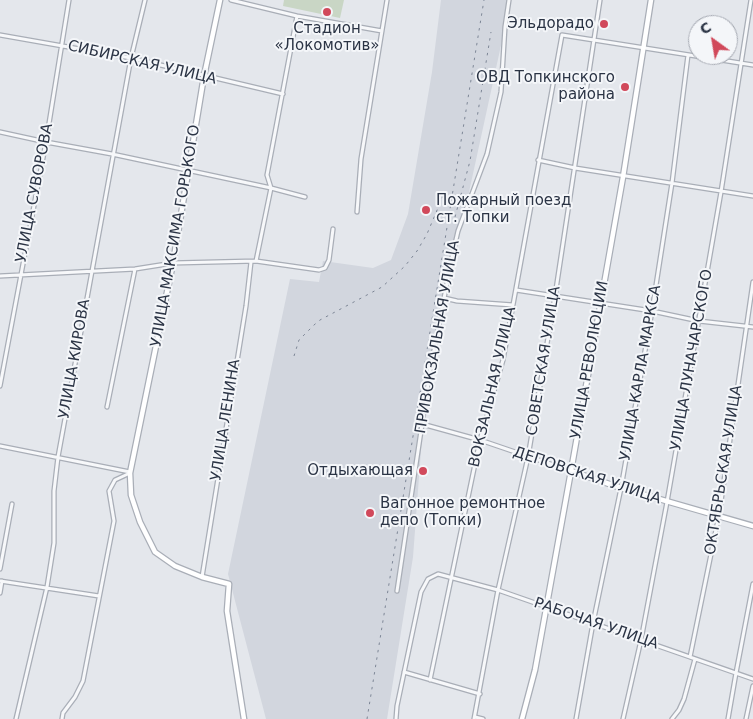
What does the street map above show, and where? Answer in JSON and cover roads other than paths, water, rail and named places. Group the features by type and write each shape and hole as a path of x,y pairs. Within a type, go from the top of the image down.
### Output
{"street":[{"name":"УЛИЦА СУВОРОВА","path":"0,386 46,142 70,0"},
{"name":"УЛИЦА КИРОВА","path":"16,719 47,587 54,543 54,491 58,457 90,271 130,58 145,0"},
{"name":"УЛИЦА МАКСИМА ГОРЬКОГО","path":"220,0 204,76 173,264 130,473 131,495 140,522 155,552 175,566 202,577 229,584 227,611 244,719"},
{"path":"231,0 297,16 382,31"},
{"path":"357,212 361,159 387,0"},
{"name":"ПРИВОКЗАЛЬНАЯ УЛИЦА","path":"397,591 430,371 444,298 458,231 486,154 501,92 505,27 509,0"},
{"name":"СОВЕТСКАЯ УЛИЦА","path":"475,718 498,590 528,457 555,296 600,0"},
{"name":"УЛИЦА РЕВОЛЮЦИИ","path":"522,719 534,670 571,471 623,177 651,0"},
{"name":"УЛИЦА ЛУНАЧАРСКОГО","path":"623,719 641,640 668,502 721,192 751,0"},
{"path":"256,261 271,188 267,175 297,16"},
{"name":"СИБИРСКАЯ УЛИЦА","path":"0,35 130,58 283,94"},
{"name":"ВОКЗАЛЬНАЯ УЛИЦА","path":"430,680 480,440 503,360 562,35 595,40"},
{"path":"595,40 688,55"},
{"name":"УЛИЦА КАРЛА МАРКСА","path":"576,719 593,623 621,488 652,311 672,183 688,55"},
{"path":"738,63 753,65"},
{"path":"0,132 112,154 305,197"},
{"path":"538,160 623,177 753,196"},
{"path":"0,276 135,269 173,264 256,261 319,270 325,268 329,260 333,229"},
{"name":"УЛИЦА ЛЕНИНА","path":"202,577 246,306 251,262"},
{"path":"107,406 135,269"},
{"name":"ОКТЯБРЬСКАЯ УЛИЦА","path":"690,657 719,515 753,282"},
{"path":"516,290 652,311 699,321 753,327"},
{"path":"444,298 457,301 513,305"},
{"name":"ДЕПОВСКАЯ УЛИЦА","path":"422,424 480,440 621,488 753,526"},
{"path":"0,446 130,473"},
{"path":"62,719 63,714 83,681 114,521 109,491 116,480 130,473"},
{"path":"0,569 12,504"},
{"name":"РАБОЧАЯ УЛИЦА","path":"404,672 421,592 428,579 438,574 498,590 753,679"},
{"path":"0,593 1,581 99,596"},
{"path":"728,719 753,584"},
{"path":"672,719 684,699 695,658"},
{"path":"396,719 396,706 404,672 480,694"},
{"path":"746,719 753,686"},
{"path":"475,718 483,719"}],"railway":[{"path":"367,719 484,0"},
{"path":"455,217 470,161 491,32"},
{"path":"294,356 299,340 320,320 382,287 405,266 427,234 443,196"}],"place":[{"name":"Стадион «Локомотив»","path":"327,12"},
{"name":"Эльдорадо","path":"604,24"},
{"name":"ОВД Топкинского района","path":"625,87"},
{"name":"Пожарный поезд ст. Топки","path":"426,210"},
{"name":"Отдыхающая","path":"423,471"},
{"name":"Вагонное ремонтное депо (Топки)","path":"370,513"}]}
